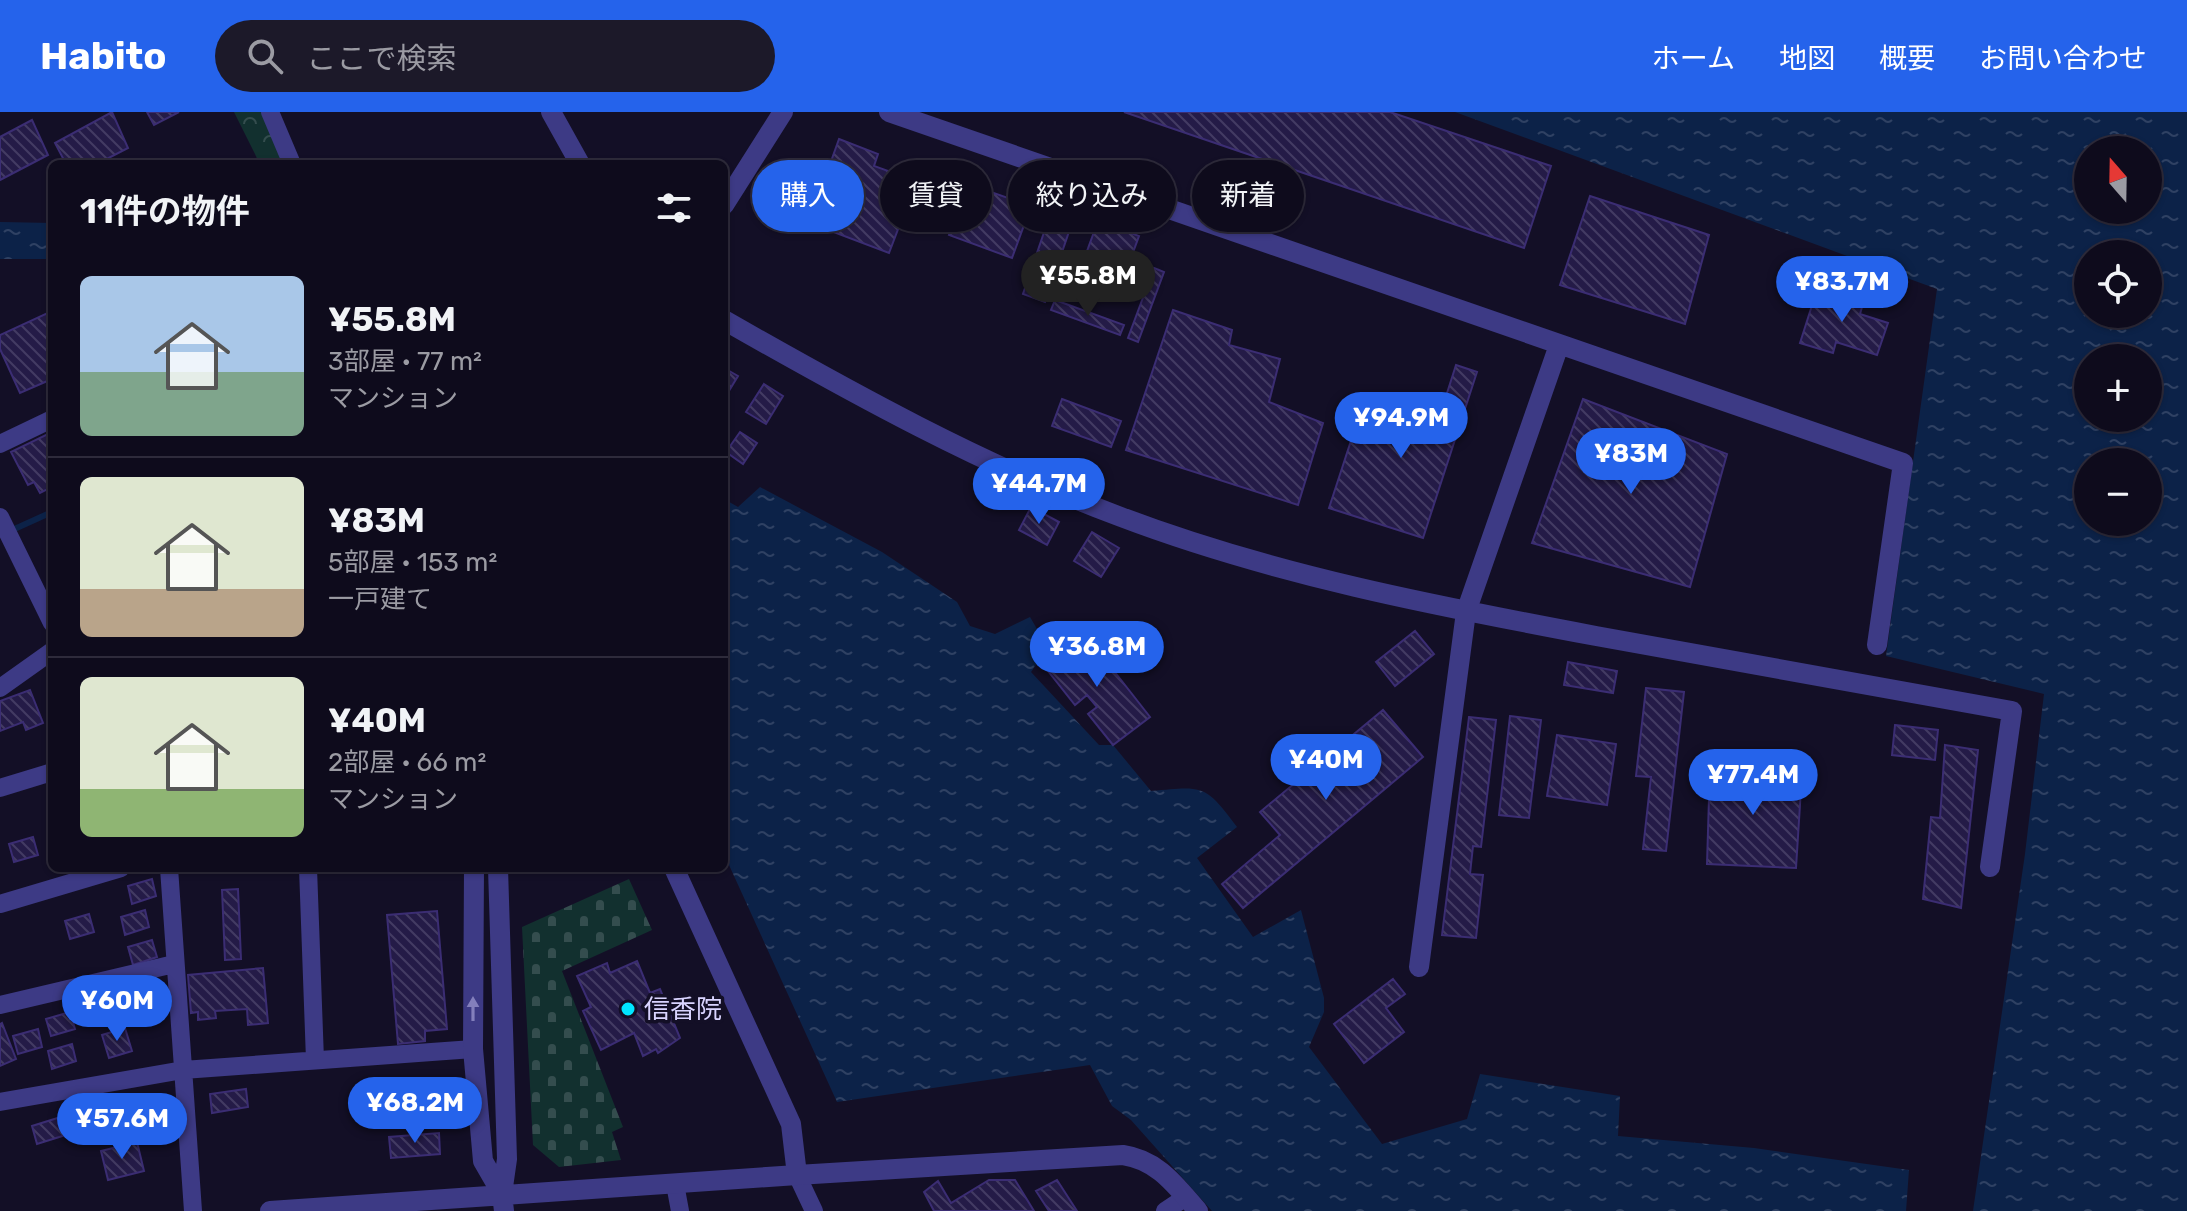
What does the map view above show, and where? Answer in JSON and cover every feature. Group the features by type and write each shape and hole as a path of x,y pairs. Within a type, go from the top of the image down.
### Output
{"street":[{"path":"270,112 290,160"},
{"path":"551,112 578,160"},
{"path":"728,199 783,112"},
{"path":"889,112 1903,463 1877,645"},
{"path":"728,322 925,431 1121,517 1256,562 1466,612 2012,711 1990,867"},
{"path":"1419,967 1466,612 1559,345"},
{"path":"0,444 48,421"},
{"path":"5,528 48,615"},
{"path":"0,688 48,654"},
{"path":"0,788 48,773"},
{"path":"0,904 108,872"},
{"path":"169,872 193,1211"},
{"path":"308,872 315,1060"},
{"path":"474,872 473,1049 483,1161 503,1202"},
{"path":"498,872 507,1159 503,1202"},
{"path":"676,872 791,1124 797,1175 814,1211"},
{"path":"0,1005 174,964"},
{"path":"0,1102 183,1070 473,1049"},
{"path":"270,1211 503,1202 675,1184 1123,1155 1150,1162 1192,1204"},
{"path":"675,1184 680,1211"},
{"path":"1165,1211 1192,1204"}],"green space":[{"path":"234,112 265,112 287,160 258,160"},
{"path":"629,879 652,930 562,971 623,1127 612,1132 621,1160 559,1167 533,1145 522,927"}],"water":[{"path":"1455,112 2187,112 2187,1211 1973,1211 2025,854 2044,694 1886,656 1937,289"},
{"path":"0,222 48,223 48,259 0,259"},
{"path":"760,487 882,552 957,602 970,626 995,634 1030,617 1048,648 1031,672 1099,745 1113,745 1151,791 1182,788 1210,795 1237,827 1197,858 1253,937 1301,910 1324,998 1324,1012 1309,1047 1382,1144 1467,1119 1480,1074 1620,1096 1618,1136 1754,1148 1909,1170 1906,1211 1212,1211 1131,1120 1112,1106 1090,1065 837,1102 728,863 728,501 738,507"}],"building":[{"path":"112,112 128,148 105,160 64,160 55,143"},
{"path":"147,112 179,112 154,125"},
{"path":"1124,112 1390,112 1551,166 1524,248 1304,173 1304,160 1265,160"},
{"path":"32,120 48,155 0,180 0,137"},
{"path":"839,139 878,154 874,166 880,168 880,232 897,232 889,253 834,232 864,232 864,160 832,160"},
{"path":"992,192 1008,198 1008,232 1022,232 1012,258 949,235 950,232 992,232"},
{"path":"1590,196 1709,235 1685,324 1560,285"},
{"path":"1044,232 1069,232 1045,302 1023,294"},
{"path":"1094,232 1128,232 1139,236 1116,299 1075,284"},
{"path":"1154,268 1164,272 1138,342 1128,338"},
{"path":"1830,286 1865,297 1860,314 1888,323 1877,355 1836,342 1833,353 1800,343 1815,296 1826,299"},
{"path":"1055,300 1124,325 1120,335 1051,310"},
{"path":"1173,310 1232,330 1229,345 1280,359 1269,402 1323,423 1298,505 1126,450"},
{"path":"48,313 48,381 20,393 0,349 0,335"},
{"path":"1456,365 1477,372 1423,538 1329,508 1363,404 1377,408 1381,397 1440,415"},
{"path":"728,370 738,376 728,392"},
{"path":"764,384 783,396 766,424 746,412"},
{"path":"1062,399 1121,421 1111,447 1052,426"},
{"path":"1583,399 1727,454 1690,587 1532,543"},
{"path":"740,432 757,443 743,464 728,453"},
{"path":"48,434 48,489 40,493 34,482 28,485 11,452"},
{"path":"1031,507 1059,522 1047,545 1019,530"},
{"path":"1092,532 1119,548 1101,577 1074,561"},
{"path":"1415,631 1434,654 1395,686 1376,662"},
{"path":"1085,634 1150,717 1113,745 1088,714 1097,707 1087,695 1075,705 1044,666"},
{"path":"1568,662 1617,671 1613,693 1564,685"},
{"path":"1646,688 1684,692 1666,851 1643,849 1651,777 1636,776"},
{"path":"30,690 43,723 26,730 23,722 0,731 0,701"},
{"path":"1383,710 1423,757 1243,908 1222,884 1280,835 1260,812"},
{"path":"1510,716 1541,720 1529,818 1499,815"},
{"path":"1469,717 1496,720 1481,847 1473,846 1470,874 1483,875 1476,938 1442,935"},
{"path":"1895,725 1938,730 1935,760 1892,755"},
{"path":"1557,735 1616,744 1607,805 1547,796"},
{"path":"1945,745 1978,750 1961,908 1923,899 1931,817 1940,818"},
{"path":"1710,765 1802,773 1796,868 1707,864"},
{"path":"33,837 38,855 14,862 9,844"},
{"path":"152,879 156,896 132,904 128,886"},
{"path":"238,889 241,959 225,960 222,890"},
{"path":"145,910 149,927 125,935 121,917"},
{"path":"437,911 447,1029 425,1031 425,1041 398,1044 387,915"},
{"path":"89,914 94,932 70,939 65,921"},
{"path":"152,940 157,957 133,965 128,947"},
{"name":"信香院","path":"637,961 650,993 660,989 680,1038 658,1053 656,1049 643,1056 634,1033 601,1050 583,1011 591,1007 577,976 607,963 610,973"},
{"path":"263,968 268,1023 248,1025 247,1009 215,1011 216,1018 198,1020 198,1012 191,1013 188,975"},
{"path":"1393,979 1405,994 1386,1008 1404,1032 1364,1063 1334,1024"},
{"path":"123,999 128,1018 103,1025 98,1006"},
{"path":"70,1012 75,1029 51,1036 46,1019"},
{"path":"0,1024 16,1059 0,1066"},
{"path":"125,1028 132,1051 109,1058 102,1035"},
{"path":"38,1029 42,1047 18,1054 13,1036"},
{"path":"72,1044 76,1061 52,1069 48,1051"},
{"path":"246,1089 248,1107 212,1113 210,1094"},
{"path":"67,1115 72,1133 37,1144 32,1126"},
{"path":"439,1133 440,1154 391,1158 389,1137"},
{"path":"137,1142 144,1171 108,1180 101,1151"},
{"path":"989,1180 1015,1180 1034,1211 934,1211 924,1192 938,1181 951,1203"},
{"path":"1057,1180 1077,1211 1049,1211 1036,1191"}],"waterway":[{"path":"10,531 48,514"}],"place":[{"name":"信香院","path":"628,1009"}]}
